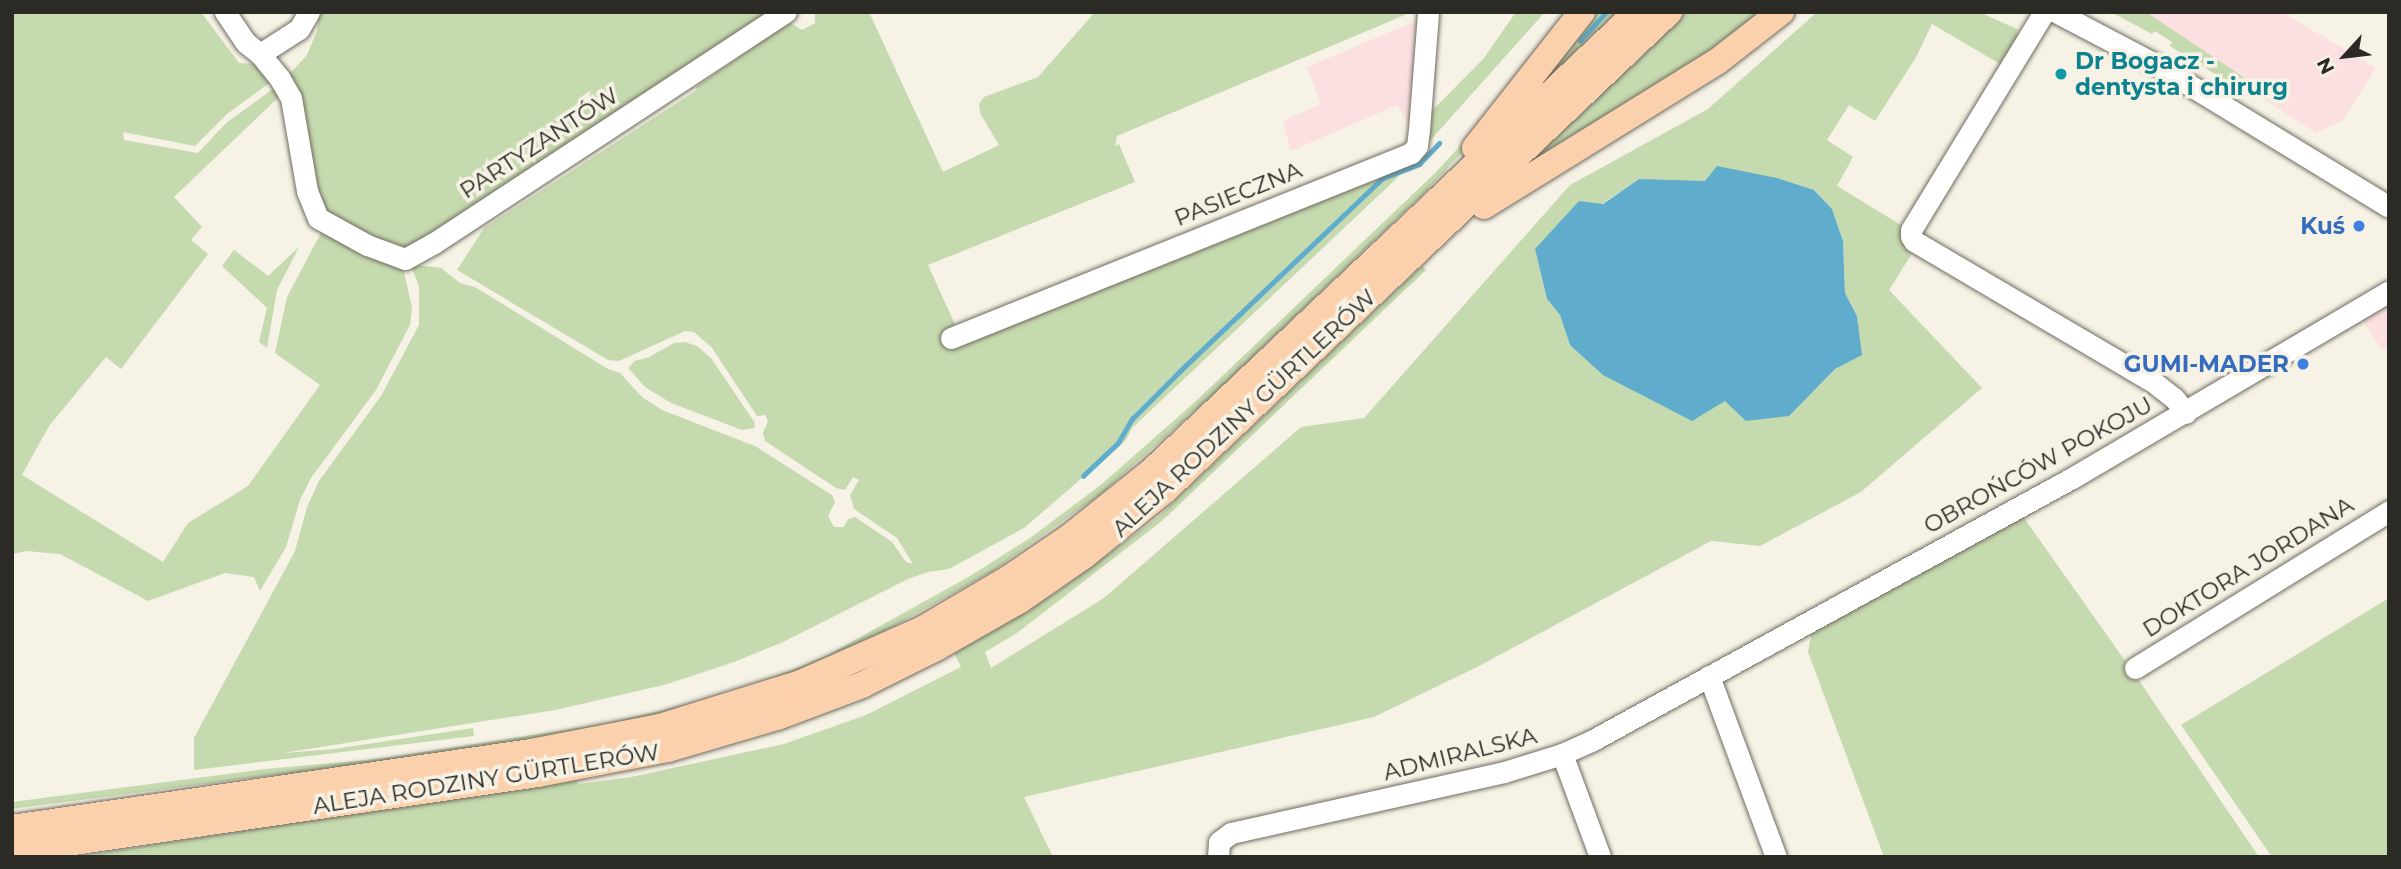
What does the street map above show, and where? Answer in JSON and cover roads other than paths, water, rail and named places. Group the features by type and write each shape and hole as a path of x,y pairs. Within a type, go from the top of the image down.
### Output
{"main road":[{"path":"1415,223 1582,12"},
{"name":"ALEJA RODZINY GÜRTLERÓW","path":"12,851 46,834 531,752 660,727 753,701 848,664 964,606 1071,536 1151,472 1637,12"},
{"name":"ALEJA RODZINY GÜRTLERÓW","path":"12,828 46,834 538,774 668,749 777,717 862,685 936,648 1020,600 1095,547 1212,449 1669,12"},
{"path":"1411,258 1519,182 1718,61 1782,12"},
{"path":"12,822 46,834"},
{"path":"16,857 46,834"}],"street":[{"path":"225,12 245,42 260,54 299,29 309,12"},
{"name":"PARTYZANTÓW","path":"260,54 291,98 298,147 315,212 322,222 367,245 405,259 434,243 786,12"},
{"name":"PASIECZNA","path":"951,338 1411,153 1417,146 1419,130 1428,12"},
{"path":"2044,12 1911,230 1911,236 1914,241 2152,381 2174,398 2186,413"},
{"path":"2056,12 2086,18 2389,207"},
{"name":"OBROŃCÓW POKOJU","path":"1709,676 2186,413 2389,291"},
{"name":"DOKTORA JORDANA","path":"2135,668 2389,511"},
{"path":"1709,676 1776,857"},
{"name":"ADMIRALSKA","path":"1218,854 1219,842 1231,833 1448,786 1562,754 1709,676"},
{"path":"1562,754 1600,857"}],"water":[{"path":"1717,166 1777,178 1814,190 1832,209 1843,241 1845,293 1857,316 1862,355 1835,369 1789,416 1746,421 1725,401 1692,421 1603,375 1570,345 1560,315 1547,299 1535,249 1579,201 1603,204 1639,179 1705,181"}],"waterway":[{"path":"1580,41 1606,12"},
{"path":"1083,476 1118,443 1132,419 1180,371 1383,178 1419,164 1439,143"}],"place":[{"name":"Dr Bogacz - dentysta i chirurg","path":"2061,74"},
{"name":"Kuś","path":"2359,226"},
{"name":"GUMI-MADER","path":"2303,364"}]}
